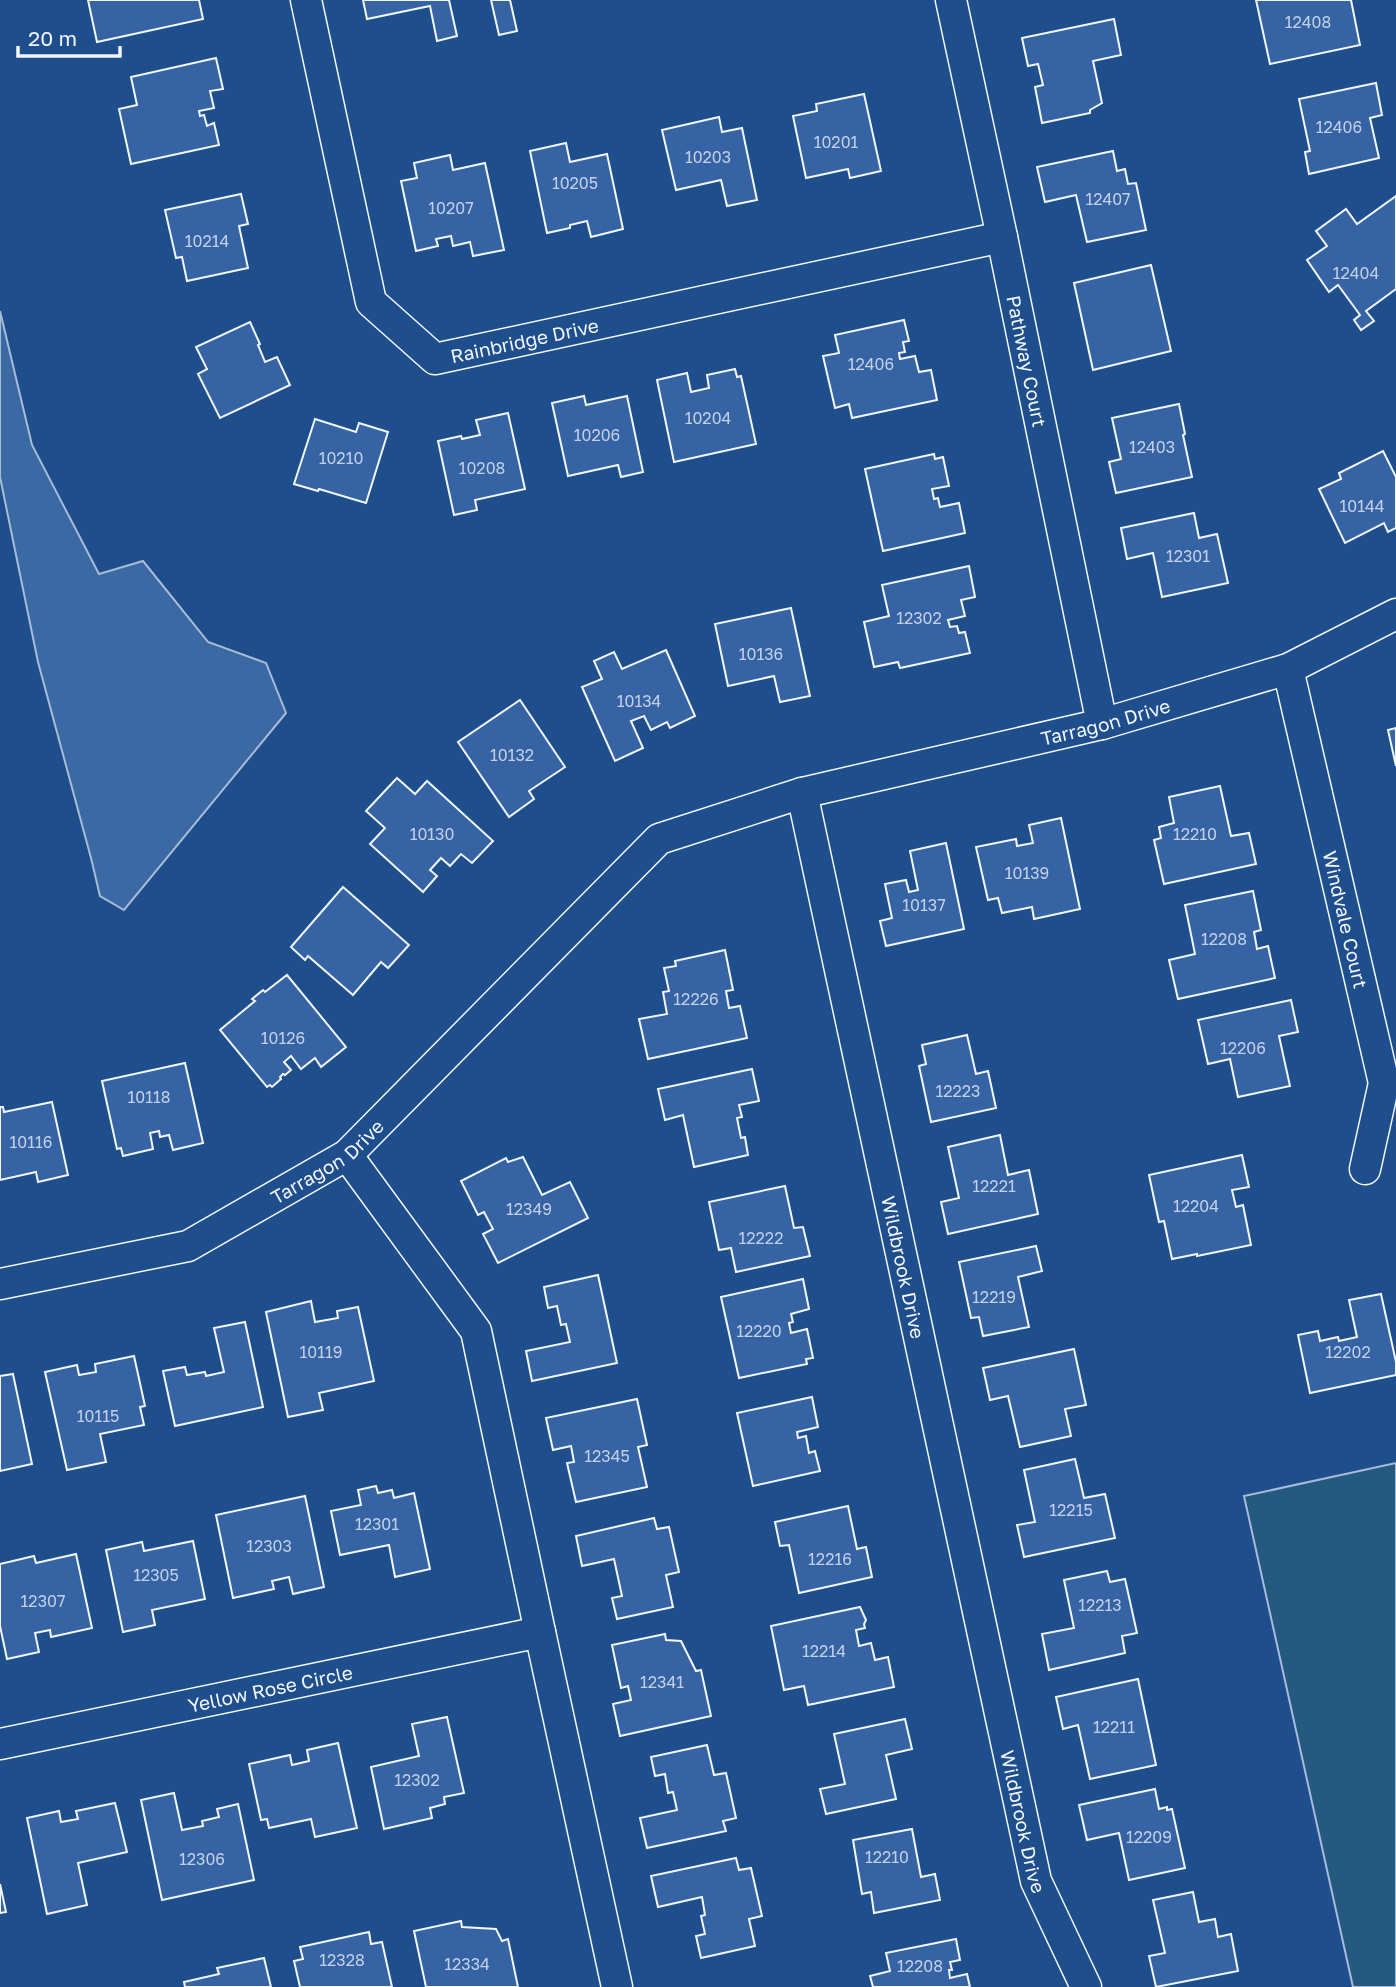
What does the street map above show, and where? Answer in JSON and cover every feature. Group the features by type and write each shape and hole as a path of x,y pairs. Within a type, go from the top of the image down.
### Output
{"street":[{"name":"Rainbridge Drive","path":"306,0 371,302 435,359 1002,237"},
{"name":"Pathway Court","path":"951,0 1102,724"},
{"name":"Tarragon Drive","path":"0,1284 188,1246 347,1155 659,839 802,793 1102,724 1288,669 1396,614"},
{"name":"Windvale Court","path":"1288,669 1384,1083 1366,1170"},
{"name":"Wildbrook Drive","path":"802,793 1036,1881 1086,1987"},
{"path":"347,1155 476,1331 617,1987"},
{"name":"Yellow Rose Circle","path":"0,1744 540,1632"}],"shaded area":[{"path":"0,311 32,445 99,574 143,561 208,642 266,663 286,713 124,910 100,896 38,662 0,477"},
{"path":"1396,1463 1396,1987 1353,1987 1244,1496"}],"building":[{"path":"88,0 199,0 203,19 97,42"},
{"path":"363,0 449,0 457,36 437,41 430,6 367,19"},
{"path":"491,0 510,0 517,31 499,35"},
{"path":"1256,0 1351,0 1360,45 1270,64"},
{"path":"1114,19 1121,55 1093,61 1102,103 1090,110 1090,113 1042,123 1035,87 1043,85 1038,64 1028,66 1022,38"},
{"path":"216,58 223,89 210,91 214,108 199,111 200,116 204,115 207,126 214,123 219,145 131,164 119,109 137,105 131,77"},
{"path":"1376,83 1382,115 1370,118 1379,158 1309,174 1305,152 1310,151 1299,99"},
{"path":"864,94 881,171 850,178 848,169 806,178 793,116 817,111 816,104"},
{"path":"719,117 722,132 742,128 757,200 727,206 721,180 676,190 662,130"},
{"path":"566,143 570,162 607,154 623,229 591,237 587,221 547,233 530,151"},
{"path":"1113,151 1117,171 1125,169 1128,184 1136,183 1146,230 1087,242 1076,195 1045,202 1037,167"},
{"path":"450,155 453,170 485,163 504,250 473,256 470,242 453,246 451,236 436,239 438,246 416,251 401,181 417,178 414,163"},
{"path":"241,194 248,224 239,226 248,268 187,281 182,257 176,258 165,210"},
{"path":"1396,196 1396,289 1366,311 1374,321 1361,330 1354,320 1360,315 1338,285 1329,292 1307,260 1327,246 1316,231 1346,209 1357,224"},
{"path":"1151,265 1171,351 1093,370 1074,283"},
{"path":"904,320 909,341 903,342 905,352 899,353 900,359 915,356 919,372 931,370 937,400 852,418 849,404 835,408 823,356 839,353 835,335"},
{"path":"250,322 265,362 277,357 290,385 220,418 198,374 207,369 196,347"},
{"path":"735,369 737,377 741,376 756,444 674,462 657,380 687,373 691,392 709,388 707,375"},
{"path":"584,396 586,405 627,396 643,472 621,477 618,465 568,476 552,403"},
{"path":"1179,404 1192,477 1116,493 1109,462 1121,459 1112,418"},
{"path":"508,413 525,489 475,500 477,510 454,515 438,441 480,435 476,420"},
{"path":"315,419 356,432 359,423 388,432 366,503 294,484"},
{"path":"1383,451 1396,477 1396,528 1388,532 1384,523 1345,543 1319,489 1341,479 1339,473"},
{"path":"934,454 935,459 943,457 949,486 932,489 934,499 938,498 940,507 959,503 965,533 883,551 865,469"},
{"path":"1194,513 1199,538 1217,534 1228,583 1162,597 1153,553 1127,559 1121,528"},
{"path":"969,566 975,597 961,600 965,616 948,620 950,627 957,626 959,633 965,632 970,653 900,668 898,662 874,667 864,622 889,616 882,585"},
{"path":"791,608 810,696 780,702 774,676 728,686 715,624"},
{"path":"666,650 695,716 670,728 667,722 651,730 644,716 631,721 643,748 615,761 582,687 602,679 594,661 614,652 622,669"},
{"path":"520,700 565,767 529,791 534,799 509,817 458,742"},
{"path":"1396,728 1396,766 1388,730"},
{"path":"397,778 415,794 427,781 493,841 472,863 461,854 450,866 441,858 430,870 437,876 423,892 370,844 385,828 366,811"},
{"path":"1220,786 1231,836 1249,833 1256,864 1164,884 1154,840 1161,838 1159,827 1174,823 1169,797"},
{"path":"1061,818 1080,909 1034,919 1032,907 1002,913 998,898 988,900 976,847 1016,839 1017,846 1033,843 1029,825"},
{"path":"946,843 964,929 886,946 880,921 892,918 885,884 906,880 909,892 918,890 910,851"},
{"path":"343,887 409,945 388,968 381,962 353,995 308,956 305,960 291,947"},
{"path":"1253,891 1261,930 1254,932 1257,949 1268,946 1275,978 1178,999 1169,960 1195,954 1185,905"},
{"path":"725,950 733,990 726,991 729,1008 740,1006 747,1038 648,1059 639,1019 667,1014 663,992 669,991 664,968 676,966 675,961"},
{"path":"287,975 346,1047 321,1067 315,1058 301,1069 291,1056 284,1062 291,1070 283,1074 272,1087 267,1087 220,1030 255,1001 252,999"},
{"path":"1291,1000 1298,1032 1279,1036 1290,1086 1238,1097 1230,1059 1208,1064 1198,1020"},
{"path":"967,1035 976,1074 988,1071 996,1108 931,1122 919,1066 926,1064 922,1045"},
{"path":"185,1063 203,1143 173,1150 169,1135 160,1137 159,1131 150,1133 153,1149 123,1156 121,1148 117,1149 102,1081"},
{"path":"752,1069 759,1101 739,1105 742,1117 737,1118 741,1138 745,1137 748,1155 694,1167 683,1115 665,1120 658,1089"},
{"path":"52,1102 68,1175 38,1182 36,1172 0,1180 0,1107 3,1107 4,1112"},
{"path":"1000,1135 1008,1175 1029,1170 1038,1214 948,1234 941,1202 959,1198 948,1147"},
{"path":"1242,1155 1249,1187 1232,1190 1236,1207 1243,1205 1251,1245 1172,1259 1164,1221 1159,1222 1149,1175"},
{"path":"523,1157 542,1195 570,1182 588,1218 498,1263 483,1234 493,1229 484,1212 478,1215 461,1181 506,1158 508,1162"},
{"path":"785,1186 794,1228 803,1227 810,1256 736,1272 731,1248 719,1250 709,1202"},
{"path":"1036,1246 1042,1271 1018,1277 1029,1327 983,1336 979,1317 971,1318 959,1262"},
{"path":"598,1275 617,1363 532,1381 526,1351 570,1342 566,1324 561,1325 557,1306 548,1308 544,1287"},
{"path":"803,1279 809,1309 791,1314 793,1322 789,1323 791,1333 807,1329 813,1358 806,1359 807,1364 739,1378 721,1297"},
{"path":"1381,1294 1396,1362 1396,1375 1310,1393 1298,1335 1318,1331 1320,1341 1357,1337 1349,1300"},
{"path":"311,1301 315,1322 338,1318 337,1311 358,1307 374,1381 319,1393 323,1410 288,1417 266,1312"},
{"path":"245,1322 263,1407 175,1426 163,1371 185,1367 187,1375 205,1372 206,1376 224,1372 214,1328"},
{"path":"1074,1349 1086,1405 1065,1409 1071,1436 1020,1447 1008,1396 990,1400 983,1368"},
{"path":"134,1356 145,1406 140,1407 144,1425 100,1434 106,1462 67,1470 45,1372 77,1365 79,1375 96,1372 95,1364"},
{"path":"13,1374 32,1464 0,1471 0,1376"},
{"path":"812,1397 818,1427 797,1432 798,1438 806,1436 809,1453 815,1451 820,1471 753,1486 737,1413"},
{"path":"637,1399 647,1445 638,1447 647,1487 576,1502 567,1463 574,1462 571,1446 553,1450 546,1418"},
{"path":"1075,1459 1084,1498 1105,1494 1115,1538 1024,1557 1017,1525 1035,1522 1024,1470"},
{"path":"376,1486 378,1493 392,1490 394,1498 414,1493 430,1569 395,1577 389,1545 340,1555 331,1511 361,1505 358,1490"},
{"path":"305,1496 324,1587 293,1594 289,1577 272,1581 274,1589 233,1598 216,1515"},
{"path":"848,1506 857,1549 866,1547 872,1577 799,1593 789,1545 780,1546 775,1522"},
{"path":"654,1518 657,1529 669,1527 679,1572 666,1575 673,1607 617,1619 612,1598 622,1596 614,1559 582,1566 576,1536"},
{"path":"193,1541 205,1599 152,1610 155,1625 123,1632 106,1550 142,1542 144,1551"},
{"path":"76,1554 92,1628 51,1637 50,1630 35,1633 39,1652 7,1659 0,1626 0,1564 34,1556 36,1563"},
{"path":"1107,1571 1110,1582 1125,1579 1137,1633 1122,1636 1125,1653 1049,1670 1042,1634 1074,1628 1064,1580"},
{"path":"860,1607 866,1620 865,1628 856,1630 859,1646 871,1643 875,1660 888,1657 894,1687 808,1705 804,1686 784,1690 771,1626"},
{"path":"665,1634 666,1640 681,1641 696,1671 701,1670 711,1716 620,1736 613,1704 631,1700 628,1686 621,1688 612,1645"},
{"path":"1138,1679 1156,1765 1090,1779 1078,1725 1063,1729 1056,1697"},
{"path":"447,1717 464,1793 444,1797 445,1804 430,1808 432,1818 384,1829 371,1767 419,1756 412,1724"},
{"path":"905,1719 912,1749 886,1755 896,1799 826,1814 820,1789 845,1784 834,1734"},
{"path":"338,1743 357,1828 315,1837 311,1819 269,1828 267,1819 261,1820 249,1764 290,1755 292,1765 309,1761 307,1750"},
{"path":"707,1745 714,1775 726,1773 736,1818 723,1821 726,1831 647,1848 640,1818 677,1810 673,1792 668,1793 665,1774 655,1776 651,1757"},
{"path":"1155,1789 1159,1809 1172,1809 1185,1868 1129,1880 1119,1833 1087,1840 1079,1805"},
{"path":"174,1793 182,1830 203,1826 202,1821 219,1817 217,1809 238,1804 254,1880 162,1900 141,1800"},
{"path":"115,1803 127,1852 78,1863 87,1905 47,1914 27,1818 59,1811 61,1822 78,1819 76,1811"},
{"path":"912,1829 921,1877 935,1874 940,1900 874,1913 871,1892 862,1894 853,1840"},
{"path":"736,1858 739,1870 751,1868 762,1916 749,1919 755,1946 701,1958 696,1936 705,1934 701,1916 705,1915 702,1897 658,1907 651,1876"},
{"path":"0,1884 6,1912 0,1913"},
{"path":"1193,1892 1199,1922 1215,1919 1218,1937 1231,1934 1238,1971 1156,1987 1149,1956 1165,1953 1153,1900"},
{"path":"461,1921 462,1927 496,1929 502,1941 508,1939 518,1987 426,1987 414,1931"},
{"path":"369,1932 371,1944 382,1942 392,1987 300,1987 294,1961 303,1959 300,1947"},
{"path":"956,1939 960,1960 950,1962 950,1978 967,1974 970,1987 873,1987 870,1976 890,1971 886,1953"},
{"path":"264,1958 271,1987 185,1987 184,1982 219,1974 217,1968"}]}
